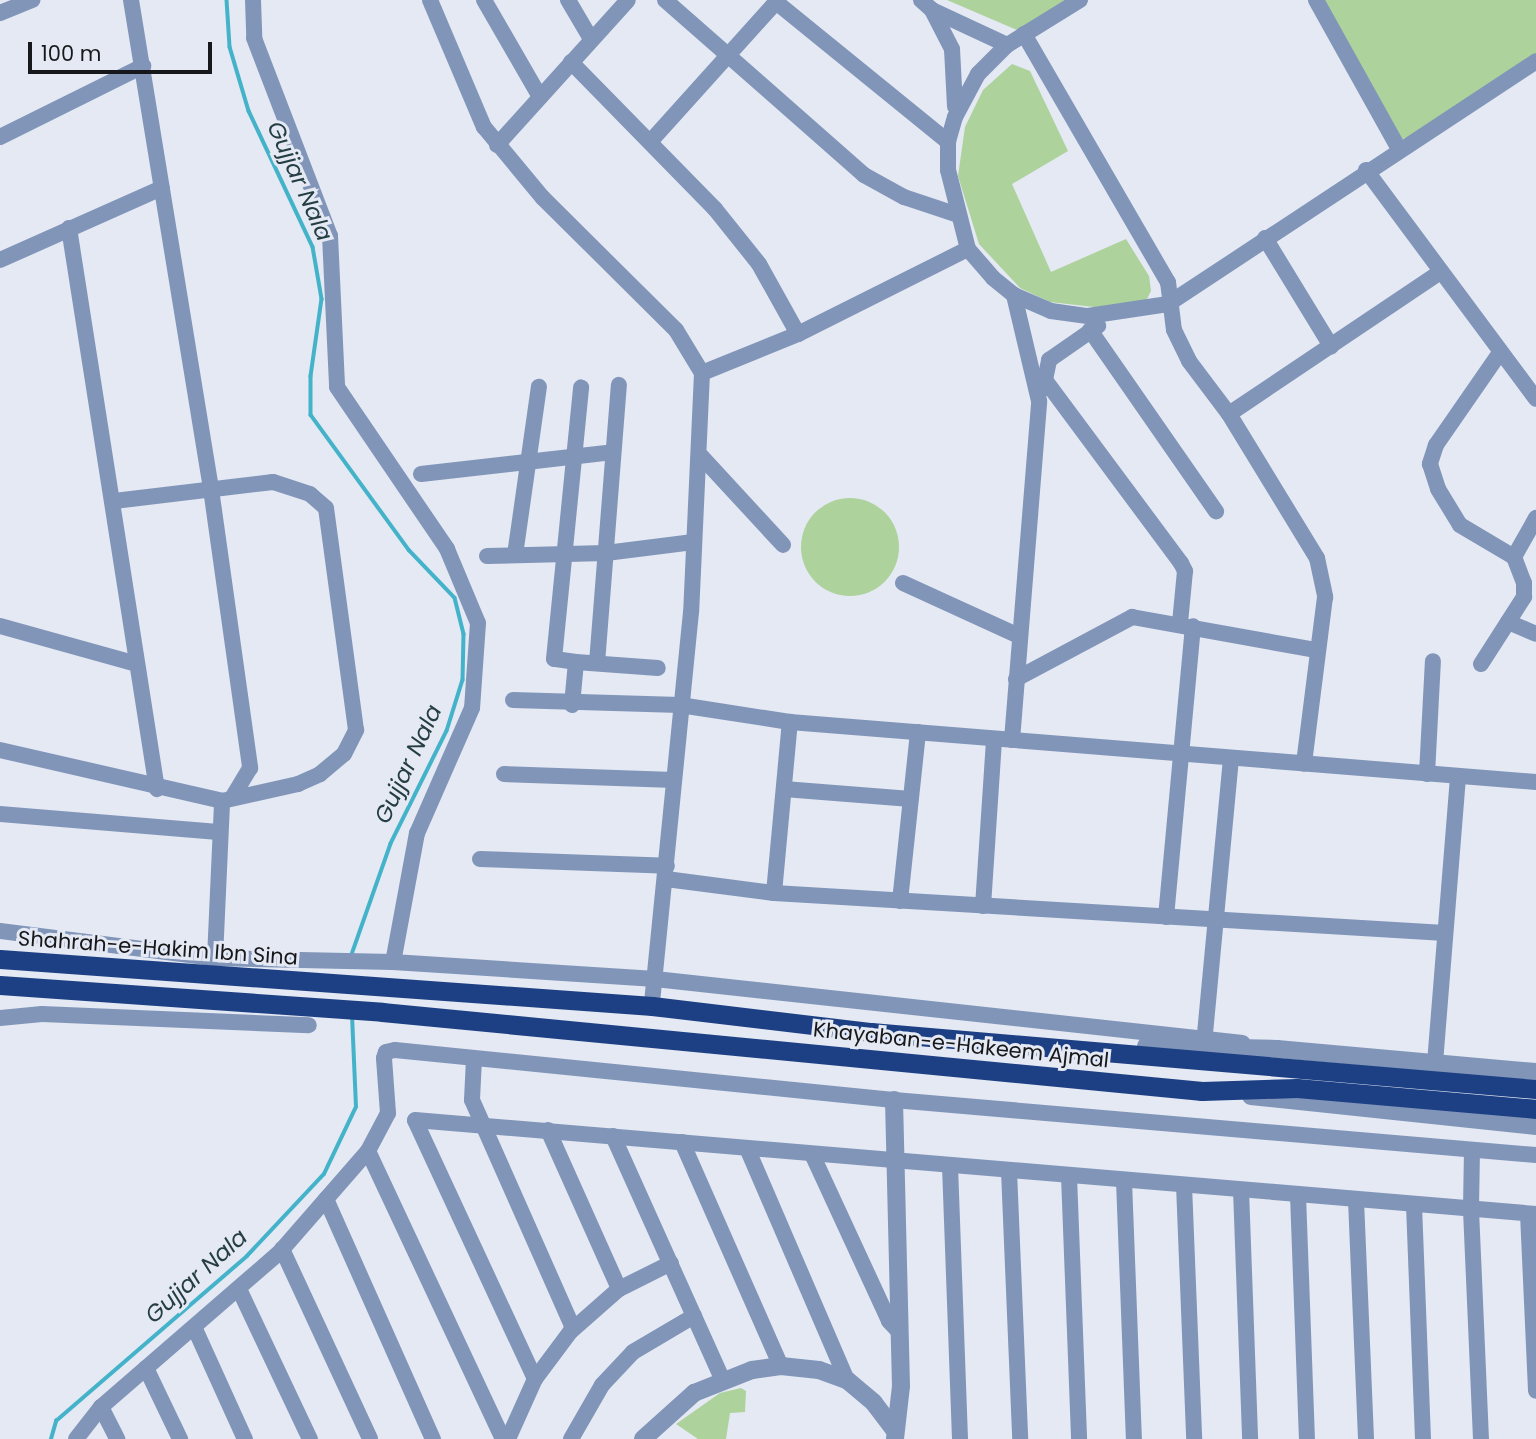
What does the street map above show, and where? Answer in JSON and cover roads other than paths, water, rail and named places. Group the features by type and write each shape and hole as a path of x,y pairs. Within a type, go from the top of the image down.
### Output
{"highway":[{"name":"Shahrah-e-Hakim Ibn Sina","path":"0,959 392,989"},
{"path":"0,985 308,1016"},
{"name":"Khayaban-e-Hakeem Ajmal","path":"392,989 652,1006 1016,1043 1536,1089"},
{"name":"Khayaban-e-Hakeem Ajmal","path":"308,1016 382,1012 1202,1091 1297,1088 1536,1109"}],"street":[{"path":"0,13 32,0"},
{"path":"131,0 211,489 250,768 227,799 218,832 215,958"},
{"path":"253,0 254,38 330,236 337,387 447,550 478,624 472,708 417,833 393,962"},
{"path":"430,0 484,127 543,198 676,330 702,373 701,456 667,873 652,1006"},
{"path":"484,0 540,97"},
{"path":"568,0 591,39"},
{"path":"498,145 591,39 612,6 628,0"},
{"path":"665,0 864,175 904,197 958,215"},
{"path":"1046,19 1048,0"},
{"path":"1080,0 1007,45 978,74 955,117 948,142 948,170 968,249 1014,295 1051,311 1088,316 1131,313"},
{"path":"1316,0 1399,149"},
{"path":"650,142 730,57 777,1 948,142"},
{"path":"927,5 952,49 955,117"},
{"path":"927,5 1007,45"},
{"path":"1024,34 1168,282 1168,304 1174,330 1189,361 1229,414 1317,558 1325,597 1315,650 1304,764"},
{"path":"1012,740 1039,401 1049,360 1090,330 1131,313 1168,304 1366,170 1536,61"},
{"path":"570,62 715,209 759,264 798,334"},
{"path":"0,137 143,66"},
{"path":"1366,170 1499,354 1536,399"},
{"path":"0,260 162,188"},
{"path":"69,228 114,501 156,789"},
{"path":"1265,238 1331,346"},
{"path":"702,373 798,334 968,249"},
{"path":"1229,414 1440,272"},
{"path":"1014,295 1039,401"},
{"path":"1090,330 1216,511"},
{"path":"1481,664 1524,597 1524,583 1514,557 1460,525 1438,489 1430,464 1436,445 1499,354"},
{"path":"1045,380 1185,571 1187,624 1166,916"},
{"path":"597,663 619,385"},
{"path":"514,555 538,387"},
{"path":"580,387 554,659 659,668"},
{"path":"421,474 613,452"},
{"path":"701,456 783,545"},
{"path":"0,750 156,789 227,799 298,784 320,774 344,754 356,730 326,508 310,494 272,482 114,501"},
{"path":"1514,557 1536,518"},
{"path":"487,556 606,552 693,542"},
{"path":"903,583 1019,636"},
{"path":"1016,679 1132,617 1187,624 1315,650"},
{"path":"1508,622 1536,634"},
{"path":"0,626 137,664"},
{"path":"1427,774 1433,661"},
{"path":"572,705 576,662"},
{"path":"513,700 572,705 680,705 790,722 1536,782"},
{"path":"774,893 790,722"},
{"path":"900,901 918,733"},
{"path":"983,906 994,739"},
{"path":"1204,1043 1231,758"},
{"path":"504,774 674,780"},
{"path":"1435,1063 1458,776"},
{"path":"784,789 911,799"},
{"path":"0,814 218,832"},
{"path":"480,859 667,873 774,893 1445,933"},
{"path":"0,931 215,958 393,962 655,979 1204,1043 1536,1072"},
{"path":"0,1018 42,1014 308,1016"},
{"path":"1016,1043 1043,1040 1204,1043"},
{"path":"76,1439 101,1407 195,1329 282,1249 368,1151 388,1113 386,1052 894,1100 1536,1155"},
{"path":"474,1059 472,1100 481,1125 573,1328"},
{"path":"1202,1091 1536,1126"},
{"path":"894,1100 901,1386 895,1435"},
{"path":"535,1379 415,1120 1532,1214 1536,1391"},
{"path":"548,1130 619,1289"},
{"path":"613,1136 722,1379"},
{"path":"682,1142 781,1366"},
{"path":"747,1148 847,1381"},
{"path":"1472,1150 1471,1210 1481,1439"},
{"path":"368,1151 505,1439"},
{"path":"812,1154 889,1321 900,1333"},
{"path":"950,1166 960,1439"},
{"path":"1009,1171 1020,1439"},
{"path":"1069,1176 1079,1439"},
{"path":"1125,1181 1134,1439"},
{"path":"1184,1185 1194,1439"},
{"path":"1241,1190 1250,1439"},
{"path":"1298,1195 1307,1439"},
{"path":"326,1199 433,1439"},
{"path":"1356,1200 1366,1439"},
{"path":"1414,1205 1423,1439"},
{"path":"282,1249 370,1439"},
{"path":"505,1439 535,1379 573,1328 619,1289 671,1264"},
{"path":"239,1289 310,1439"},
{"path":"571,1439 601,1385 633,1352 694,1316"},
{"path":"195,1329 245,1439"},
{"path":"643,1439 694,1392 722,1379 781,1366 819,1370 847,1381 874,1403 895,1435"},
{"path":"146,1368 180,1439"},
{"path":"101,1407 117,1439"}],"waterway":[{"name":"Gujjar Nala","path":"227,0 230,47 249,111 313,247 322,299 311,376 311,415 409,550 455,598 464,634 463,680 447,731 391,844 352,955"},
{"name":"Gujjar Nala","path":"51,1439 56,1421 247,1256 324,1174 356,1107 352,1015"}]}
